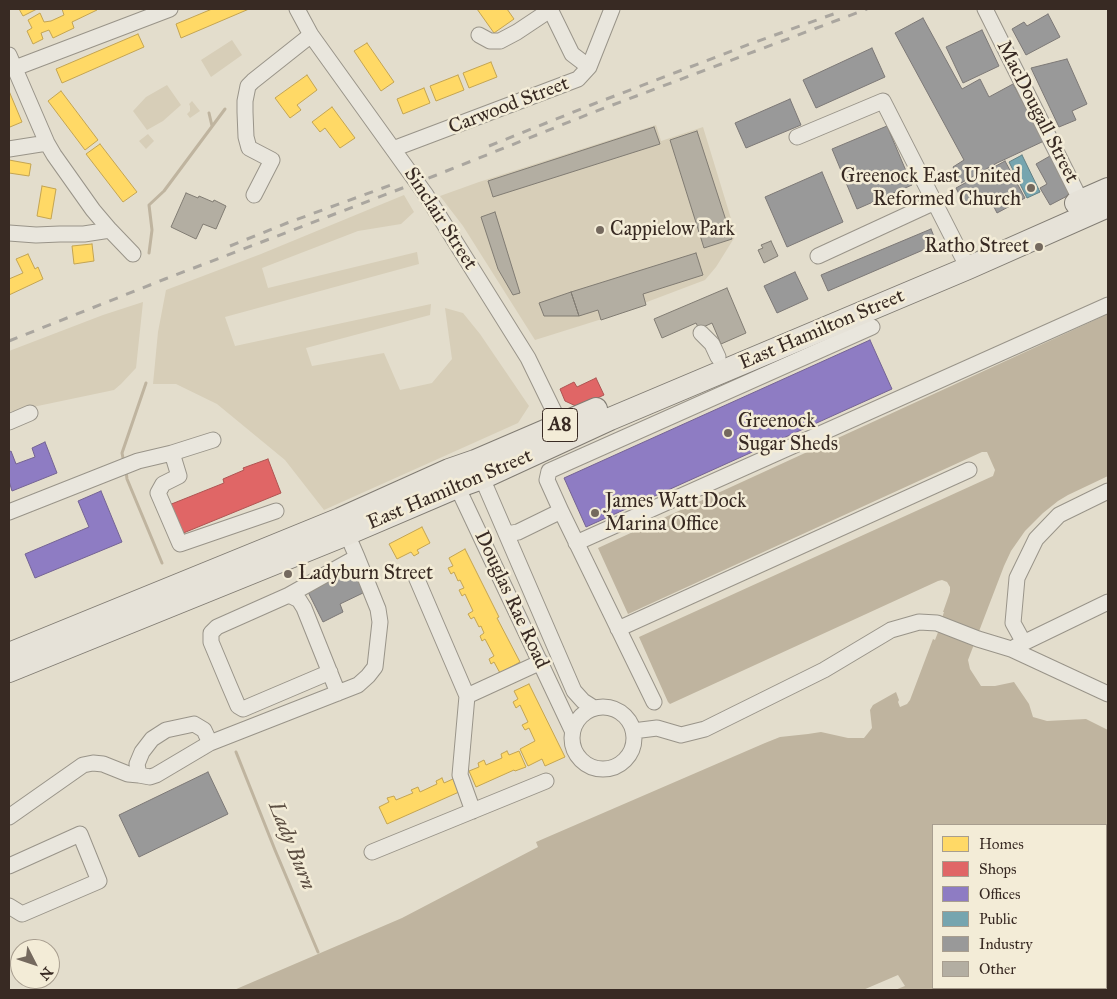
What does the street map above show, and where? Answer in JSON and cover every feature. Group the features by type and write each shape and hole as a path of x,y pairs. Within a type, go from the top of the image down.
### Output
{"highway":[{"name":"East Hamilton Street","path":"564,432 610,420 797,332 1093,207 1108,188"},
{"name":"East Hamilton Street","path":"9,671 453,478 478,470 564,432 718,357 797,332"},
{"name":"East Hamilton Street","path":"9,654 344,527"}],"street":[{"path":"133,254 93,210 54,155 12,62 170,9"},
{"name":"Sinclair Street","path":"297,9 311,35 426,195 528,358 564,432"},
{"path":"478,35 490,41 500,41 517,32 550,9 572,54 589,67"},
{"name":"Carwood Street","path":"393,149 578,79 589,67 612,9"},
{"name":"MacDougall Street","path":"985,9 1093,207"},
{"path":"254,196 272,160 249,148 246,137 245,112 248,86 253,80 311,35"},
{"path":"797,137 884,101 964,261"},
{"path":"9,149 47,143"},
{"path":"818,256 935,202"},
{"path":"9,234 84,234 110,230"},
{"path":"576,543 1108,305"},
{"path":"654,702 546,480 550,472 872,327"},
{"path":"701,334 712,344 718,357"},
{"path":"9,422 30,414"},
{"path":"9,512 138,461 213,440"},
{"path":"172,453 178,476 163,484 158,493 180,544 276,511"},
{"name":"Douglas Rae Road","path":"478,470 574,690 583,701 594,708"},
{"path":"618,629 969,470"},
{"name":"Douglas Rae Road","path":"453,478 572,730"},
{"path":"1018,646 1013,623 1017,578 1036,539 1059,515 1108,491"},
{"path":"507,534 518,532 561,511"},
{"path":"9,818 83,765 103,764 128,774 150,777 217,741 358,685 375,667 380,622 378,609 344,527"},
{"path":"330,672 243,709 238,706 212,642 212,633 217,627 289,595 357,557"},
{"path":"416,576 468,696 460,775 473,811"},
{"path":"289,595 299,600 304,608 338,693"},
{"path":"1018,646 1108,602"},
{"path":"633,731 657,728 681,735 705,729 824,670 890,630 920,622 937,623 978,639 1018,646 1108,694"},
{"path":"468,696 541,662"},
{"path":"607,707 618,711 628,719 633,731 633,745 627,758 616,766 602,769 588,766 577,757 572,744 572,730 580,716 594,708 607,707"},
{"path":"139,775 137,764 142,752 152,739 166,730 194,724 217,741"},
{"path":"372,852 546,781"},
{"path":"9,866 80,834 99,881 22,914 9,906"}],"shaded area":[{"path":"232,40 242,55 211,77 201,60"},
{"path":"167,85 181,105 163,121 147,130 133,111 146,97"},
{"path":"192,101 200,111 190,118 187,114 190,111 189,104"},
{"name":"Cappielow Park","path":"656,125 661,141 703,127 736,235 716,267 705,280 602,319 535,340 463,226 440,196"},
{"path":"148,134 154,141 146,149 139,141"},
{"path":"404,195 414,212 401,224 358,231 262,268 268,288 417,252 419,264 225,317 235,346 431,304 430,315 306,348 312,366 384,353 400,390 432,383 452,359 445,308 463,313 480,334 529,406 518,423 324,510 285,460 217,404 176,384 153,384 158,332 166,290 261,254"},
{"path":"143,302 136,368 114,390 9,412 9,351 103,315"},
{"path":"1108,314 1108,476 1058,501 1025,531 1011,551 1004,566 968,660 970,669 981,686 995,686 1014,682 1029,704 1033,717 1047,721 1086,719 1108,730 1108,966 1107,824 932,824 932,989 1075,989 234,990 402,918 538,847 536,842 780,737 821,732 848,738 864,738 872,728 870,710 873,705 896,692 900,707 907,704 910,700 933,639 935,640 942,622 943,612 950,592 947,582 938,581 670,704 639,637 993,476 995,470 987,452 982,452 628,614 598,548"}],"pier":[{"path":"898,975 905,986 895,990 863,990"}],"building: Homes":[{"path":"19,9 37,9 23,16"},
{"path":"62,9 97,10 72,22 74,28 53,38 49,30 41,33 43,39 33,44 27,31 32,28 28,20 40,13 44,22 51,21 64,15"},
{"path":"212,9 249,9 181,38 176,24"},
{"path":"477,9 507,9 514,19 494,33"},
{"path":"138,34 144,47 62,83 56,69"},
{"path":"367,43 394,82 381,91 354,51"},
{"path":"491,62 497,77 469,88 463,73"},
{"path":"307,75 317,90 297,105 301,110 290,118 275,98"},
{"path":"458,75 464,90 436,101 430,86"},
{"path":"424,88 430,103 403,114 397,99"},
{"path":"9,91 22,122 10,127 9,125"},
{"path":"61,91 98,140 85,150 48,101"},
{"path":"332,107 355,138 340,148 325,128 320,132 312,122"},
{"path":"100,144 137,192 123,202 86,154"},
{"path":"9,160 31,164 29,176 9,173"},
{"path":"42,186 56,189 51,219 37,216"},
{"path":"92,244 94,261 74,264 72,246"},
{"path":"28,254 35,269 38,267 43,279 9,295 9,279 23,273 16,259"},
{"path":"422,527 430,543 417,550 419,553 414,556 411,552 397,559 389,544"},
{"path":"465,549 520,662 500,673 494,662 491,664 489,659 494,656 485,639 482,641 480,636 484,633 481,626 479,627 474,617 471,619 468,614 473,611 465,594 462,596 459,590 464,588 454,572 451,574 448,568 453,566 449,558"},
{"path":"529,684 565,757 545,766 542,759 528,766 520,749 535,741 529,728 525,730 522,725 528,722 520,705 516,708 513,702 518,699 514,691"},
{"path":"507,751 509,755 519,751 526,767 514,770 476,787 469,771 479,767 478,763 484,760 486,765 502,758 501,754"},
{"path":"442,778 444,783 453,779 459,792 387,824 379,807 389,802 387,798 394,796 396,800 413,793 411,790 418,787 420,792 437,784 436,781"}],"building: Shops":[{"path":"596,378 604,395 578,407 565,401 560,389 574,382 577,387"},
{"path":"268,459 281,493 181,534 169,505 224,483 223,479 244,470 243,468"}],"building: Offices":[{"name":"Greenock Sugar Sheds","path":"870,340 892,389 586,527 564,478"},
{"path":"45,442 57,473 12,491 9,481 9,452 11,451 16,464 35,457 32,448"},
{"path":"101,491 122,542 35,578 25,554 89,527 78,501"}],"building: Public":[{"path":"1022,155 1040,192 1027,198 1009,162"}],"building: Industry":[{"path":"1048,14 1060,37 1026,55 1012,29 1024,22 1027,26"},
{"path":"923,18 962,89 980,79 989,97 1013,84 1044,141 997,163 961,183 953,167 964,160 895,33"},
{"path":"982,30 999,66 963,83 946,47"},
{"path":"872,48 885,77 816,108 803,80"},
{"path":"1067,59 1087,104 1072,111 1076,120 1059,127 1031,68"},
{"path":"790,99 801,125 746,148 735,123"},
{"path":"887,126 912,185 857,209 832,149"},
{"path":"1050,156 1071,194 1050,205 1040,188 1047,184 1036,164"},
{"path":"1005,161 1025,198 997,213 992,203 986,206 980,195 964,204 956,188"},
{"path":"822,172 843,222 787,247 765,197"},
{"path":"931,229 937,244 828,291 821,275"},
{"path":"795,272 808,299 777,313 764,286"},
{"path":"352,567 365,592 340,604 343,612 323,622 307,590"},
{"path":"208,772 228,814 139,857 119,815"}],"building: Other":[{"path":"654,127 660,144 493,197 488,181"},
{"path":"697,131 732,239 704,248 670,140"},
{"path":"186,193 213,202 214,200 226,206 216,229 203,224 196,239 171,227"},
{"path":"495,212 520,293 513,295 498,269 481,217"},
{"path":"771,241 778,256 764,263 758,250 763,248 761,245"},
{"path":"696,253 703,275 643,294 646,305 601,320 598,310 579,316 571,292"},
{"path":"727,288 746,333 721,344 712,323 699,329 696,323 662,338 654,319"},
{"path":"571,292 579,316 544,316 539,303"}],"waterway":[{"name":"Lady Burn","path":"149,253 152,230 149,205 164,191 225,109"},
{"name":"Lady Burn","path":"209,113 212,126"},
{"name":"Lady Burn","path":"124,463 122,453 146,383"},
{"name":"Lady Burn","path":"126,471 127,479 162,563"},
{"name":"Lady Burn","path":"236,752 318,952"}],"railway":[{"path":"9,341 594,112 867,9"},
{"path":"489,146 750,44 839,12"},
{"path":"230,246 391,185"}],"place":[{"name":"Greenock East United Reformed Church","path":"1031,188"},
{"name":"Cappielow Park","path":"600,230"},
{"name":"Ratho Street","path":"1039,247"},
{"name":"Greenock Sugar Sheds","path":"728,433"},
{"name":"James Watt Dock Marina Office","path":"595,513"},
{"name":"Ladyburn Street","path":"288,574"}]}
